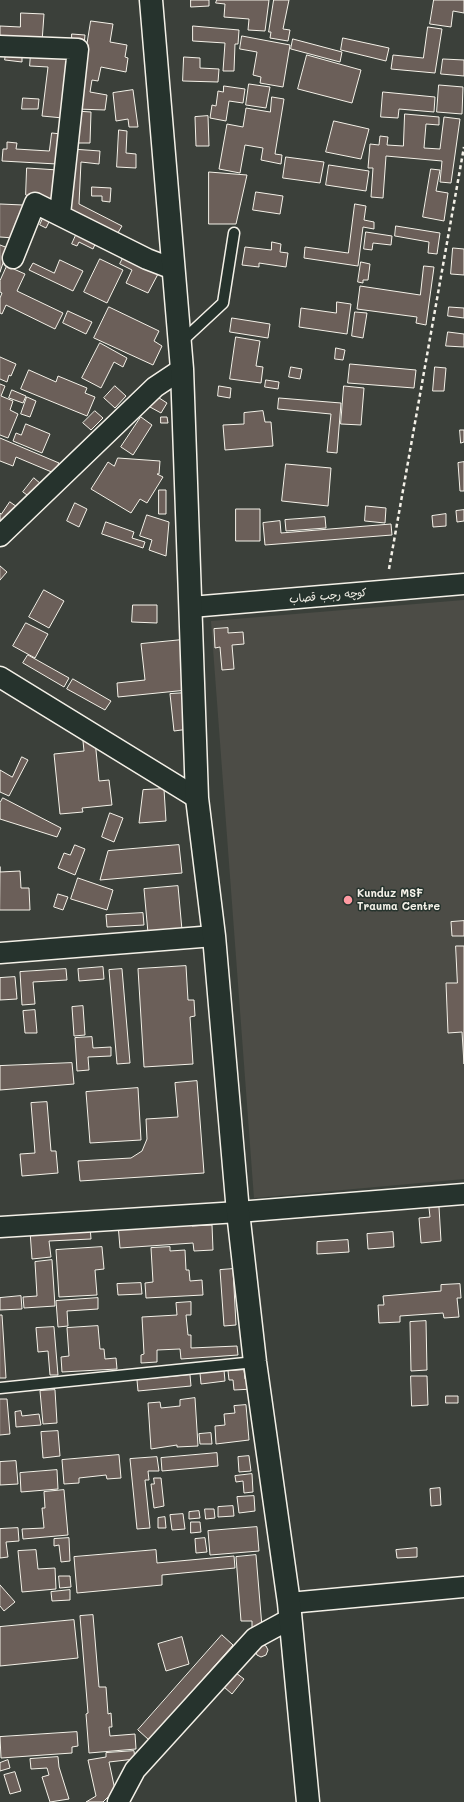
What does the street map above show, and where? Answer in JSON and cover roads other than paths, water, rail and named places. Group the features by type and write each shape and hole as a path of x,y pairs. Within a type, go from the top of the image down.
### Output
{"street":[{"path":"151,0 182,369 192,607 197,798 214,936 238,1212 255,1362 289,1611 308,1802"},
{"path":"0,46 78,49 60,214"},
{"path":"13,258 35,203 60,214 147,259 173,269"},
{"path":"0,536 155,387 182,369"},
{"name":"کوچه رجب قصاب","path":"192,607 464,584"},
{"path":"0,677 197,798"},
{"path":"0,953 214,936"},
{"path":"0,1227 238,1212 464,1194"},
{"path":"118,1802 135,1770 255,1638 289,1611 464,1587"}],"lane":[{"path":"180,344 223,303 234,233"},
{"path":"0,1388 255,1362"}],"place":[{"name":"Kunduz MSF Trauma Centre","path":"348,900"}]}
